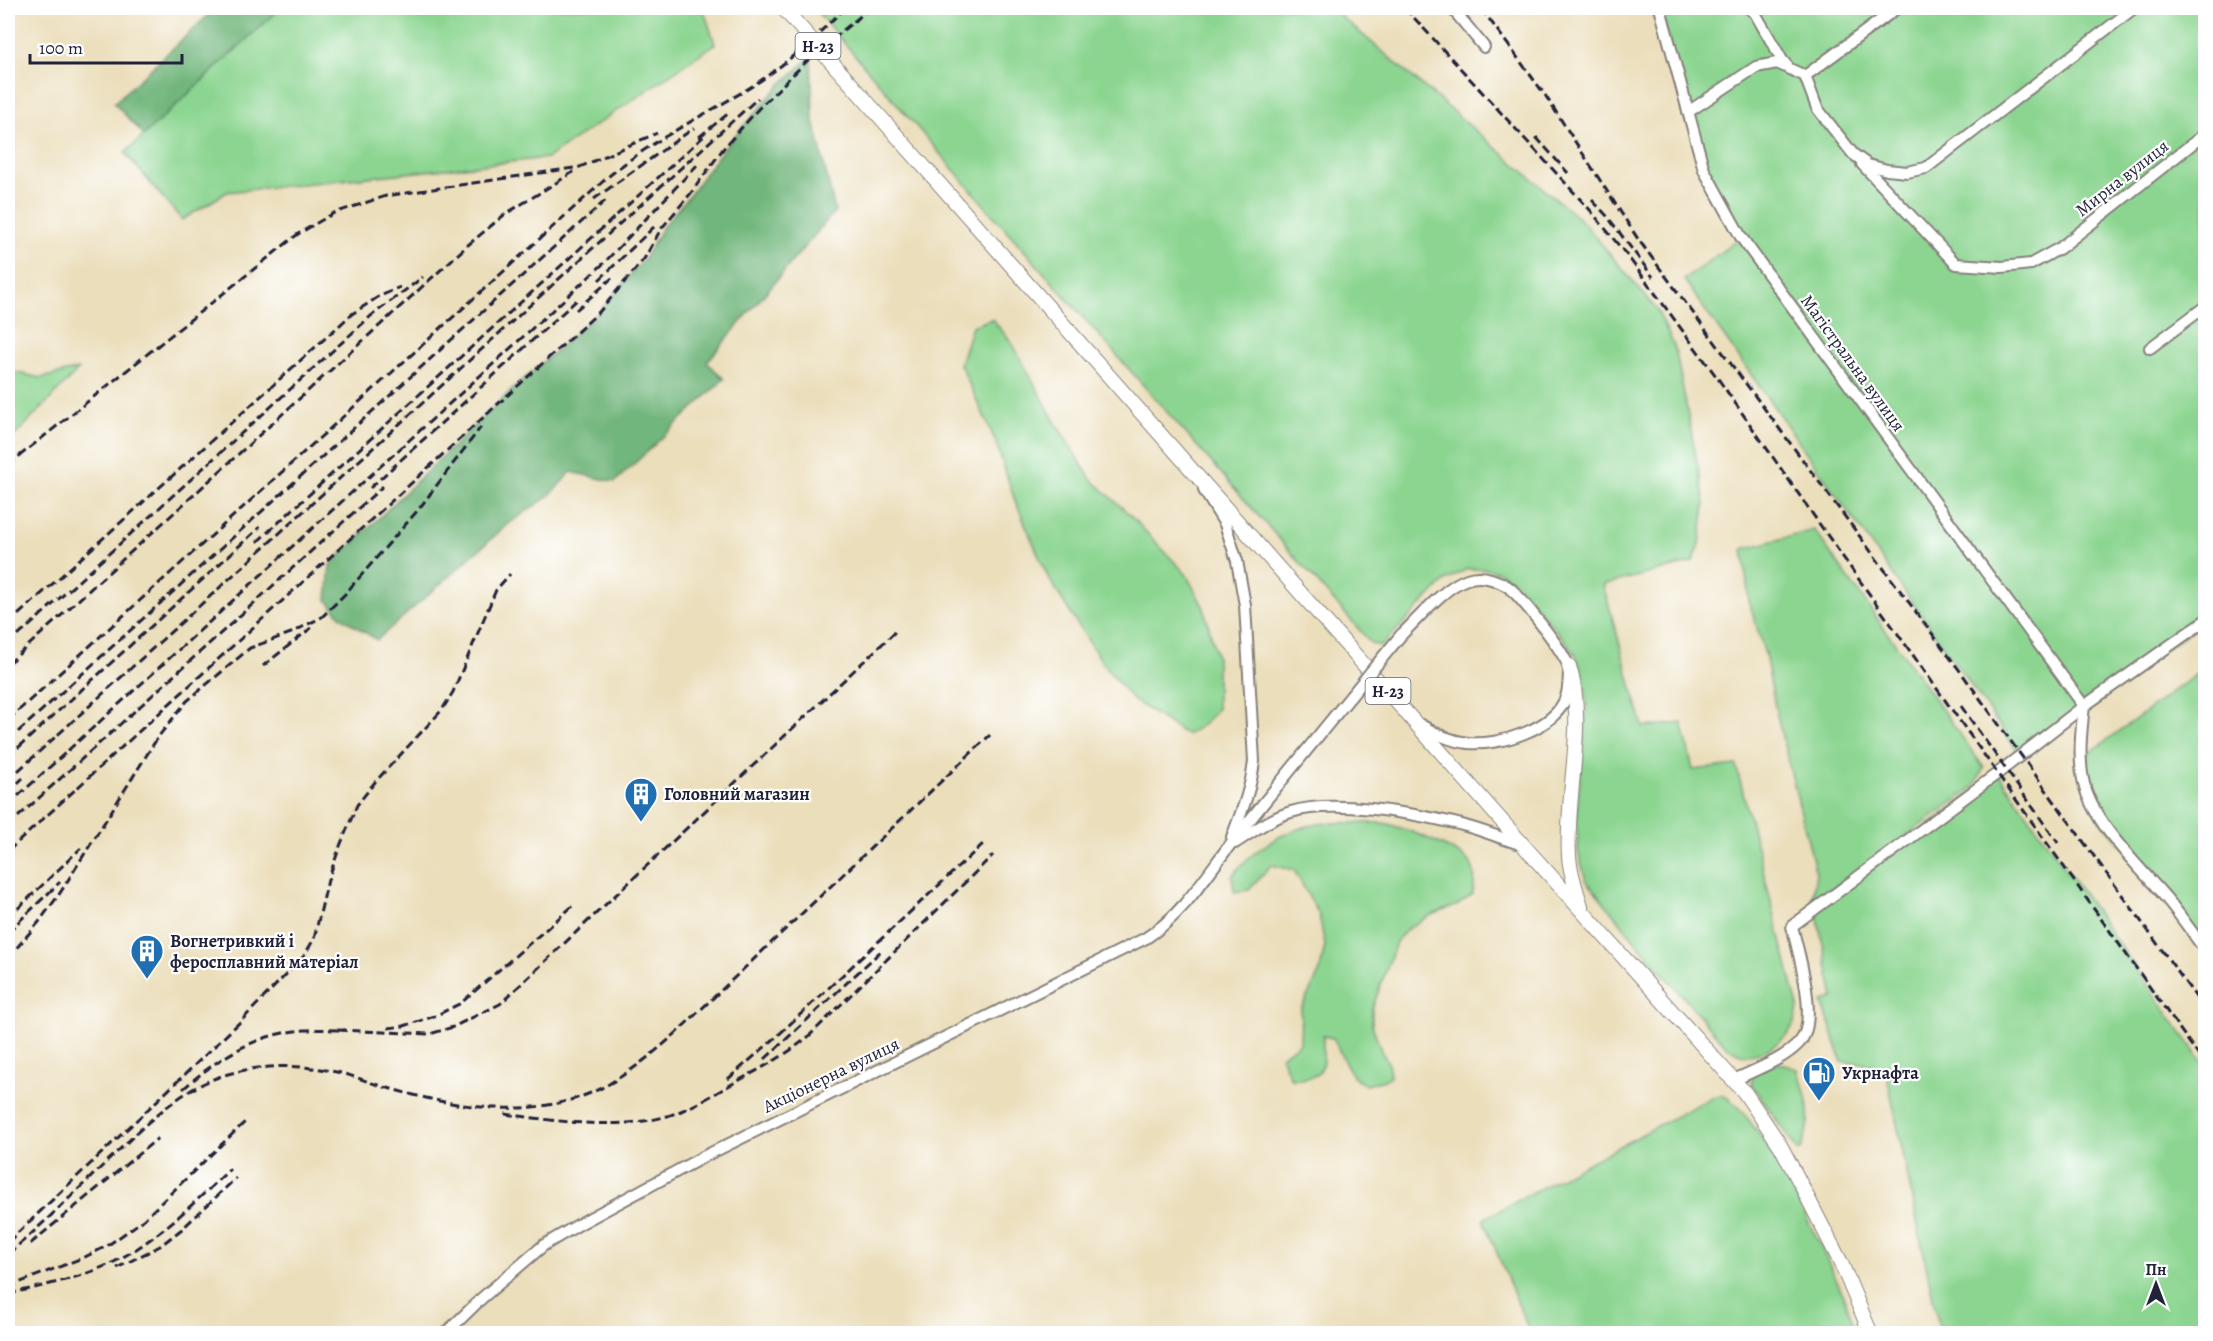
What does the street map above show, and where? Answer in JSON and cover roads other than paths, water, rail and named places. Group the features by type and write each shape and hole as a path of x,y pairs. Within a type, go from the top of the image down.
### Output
{"main road":[{"name":"Н-23","path":"783,8 1714,1061 1734,1080 1765,1122 1797,1177 1840,1263 1871,1334"},
{"path":"1569,666 1576,694 1576,714 1569,857 1572,877 1582,910"}],"street":[{"path":"1452,8 1484,47"},
{"name":"Магістральна вулиця","path":"1664,8 1704,170 1741,237 2084,706"},
{"path":"1749,8 1755,13 1782,60 1790,69"},
{"path":"1688,112 1756,67 1777,63 1805,76 1897,8"},
{"path":"1853,154 1868,165 1887,170 1906,172 1926,168 2134,8"},
{"name":"Мирна вулиця","path":"1805,76 1817,108 1853,154 1956,264 2002,267 2031,264 2060,248 2205,133"},
{"path":"2150,348 2205,306"},
{"path":"1188,465 1225,524 1232,540 1245,605 1253,771 1246,804 1227,848"},
{"path":"1227,848 1401,635 1453,586 1468,578 1486,578 1508,586 1560,650 1569,666 1569,686 1562,705 1551,718 1516,737 1481,744 1467,743 1438,735 1416,722"},
{"path":"1734,1080 1780,1057 1798,1045 1805,1036 1808,1012 1792,926 2084,706 2205,620"},
{"path":"2084,706 2081,738 2082,773 2084,786 2094,808 2104,826 2168,901 2205,951"},
{"path":"1227,848 1289,812 1313,807 1376,810 1454,823 1523,845"},
{"name":"Акціонерна вулиця","path":"445,1334 482,1298 544,1245 583,1222 703,1157 1153,933 1161,928 1195,893 1227,848"}],"railway":[{"path":"8,720 609,176 658,141 746,90 786,62 845,8"},
{"path":"8,851 600,311 644,259 661,229 723,149 759,108 811,57 870,8"},
{"path":"1405,8 1591,211 1629,258 1719,380 2206,1066"},
{"path":"1481,8 1545,95 1638,239 1963,675 2206,1011"},
{"path":"8,780 758,98"},
{"path":"699,137 729,113"},
{"path":"594,199 694,128"},
{"path":"8,465 298,234 334,213 386,196 580,167 657,133"},
{"path":"257,542 705,135"},
{"path":"1536,137 1568,173"},
{"path":"8,805 602,265 700,162"},
{"path":"8,664 468,245 504,215 575,171"},
{"path":"8,741 607,199"},
{"path":"1592,200 1607,216 1653,277"},
{"path":"599,280 657,224"},
{"path":"8,645 371,316 423,277"},
{"path":"576,310 612,278"},
{"path":"8,624 352,314 378,297 400,287"},
{"path":"370,488 579,298"},
{"path":"8,958 60,893 158,737 187,701 250,648 291,633 322,617 418,510 481,427"},
{"path":"8,826 383,486"},
{"path":"8,757 260,527"},
{"path":"8,1242 240,1022 304,956 314,939 328,880 357,805 375,782 442,710 453,692 496,590 510,574"},
{"path":"263,666 311,628"},
{"path":"338,1030 430,1034 453,1027 500,1004 896,631"},
{"path":"1961,706 2058,843"},
{"path":"8,1254 166,1107 195,1088 228,1074 267,1067 292,1066 318,1069 346,1074 388,1088 443,1102 500,1108 528,1108 556,1104 583,1096 609,1084 643,1061 674,1035 990,735"},
{"path":"8,792 23,778"},
{"path":"728,1079 983,844"},
{"path":"8,918 81,848"},
{"path":"505,1114 584,1123 625,1123 664,1117 700,1102 772,1062 808,1037 993,855"},
{"path":"8,932 60,882"},
{"path":"388,1028 404,1026 435,1016 461,1003 575,904"},
{"path":"765,1059 881,951"},
{"path":"183,1089 224,1058 271,1036 310,1030 346,1030"},
{"path":"8,1287 107,1246 142,1221 246,1121"},
{"path":"30,1244 158,1138"},
{"path":"8,1294 75,1277 101,1268 130,1253 161,1231 230,1169"},
{"path":"117,1268 160,1246 182,1229 236,1178"}],"place":[{"name":"Головний магазин","path":"641,823"},
{"name":"Вогнетривкий і феросплавний матеріал","path":"147,980"},
{"name":"Укрнафта","path":"1819,1102"}]}
